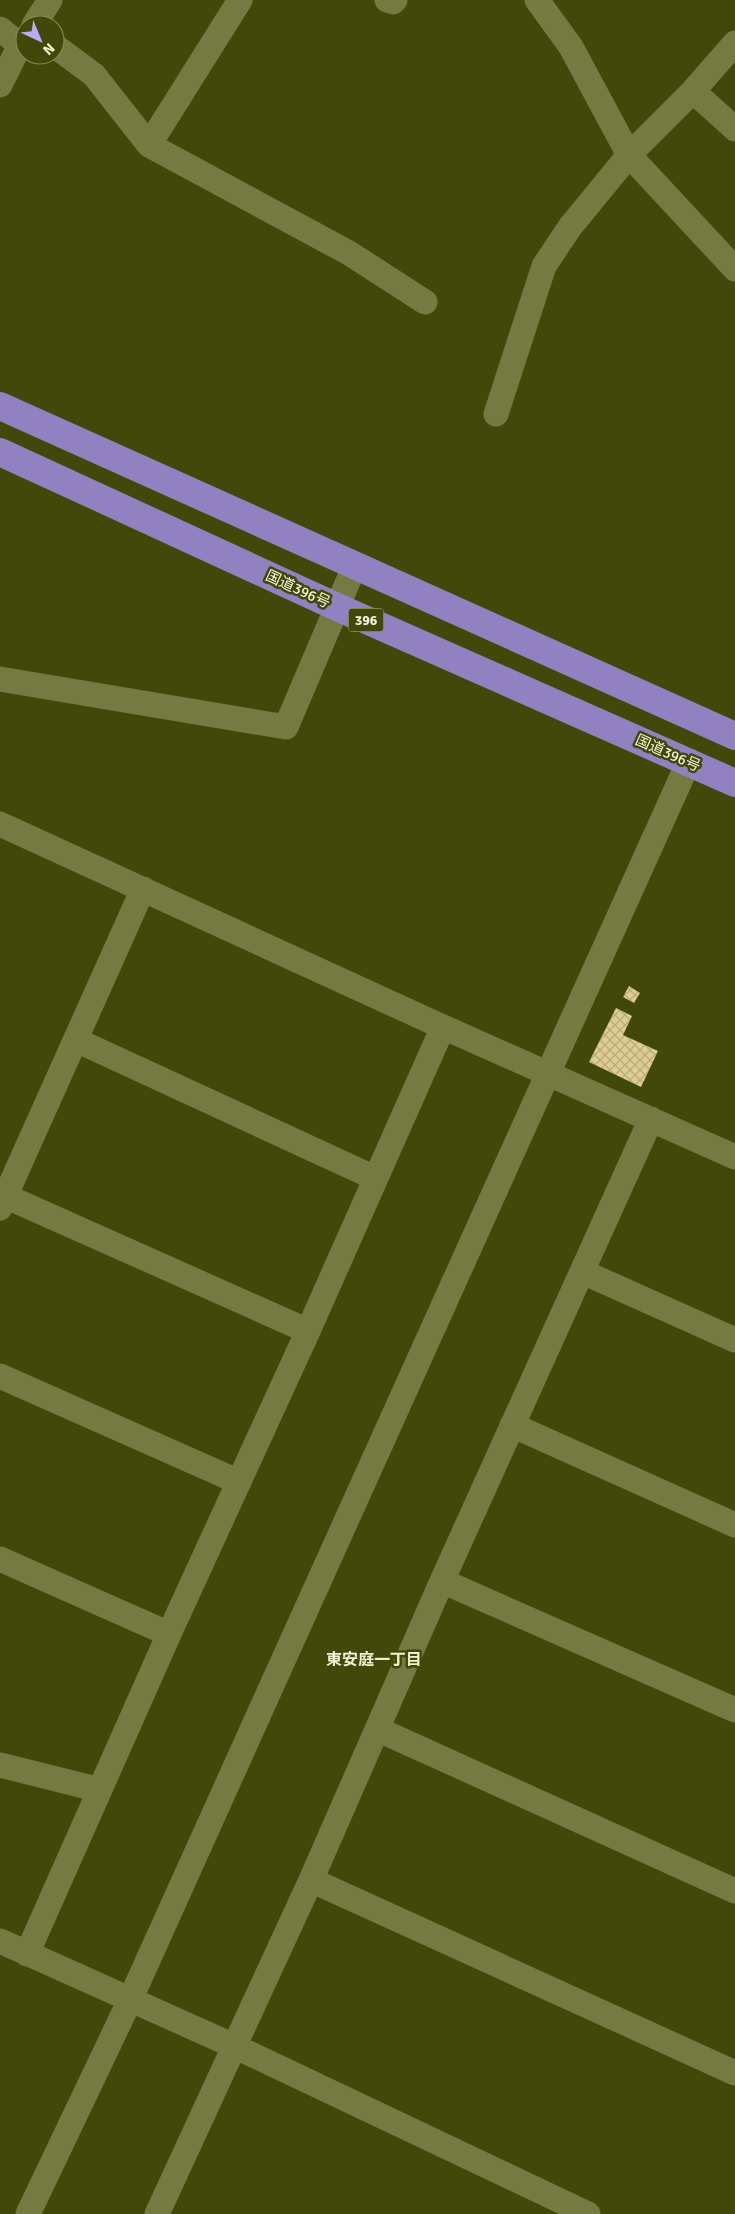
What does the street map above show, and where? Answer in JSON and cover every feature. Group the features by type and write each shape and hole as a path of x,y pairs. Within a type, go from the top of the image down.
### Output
{"highway":[{"path":"0,406 735,736"},
{"name":"国道396号","path":"0,452 337,607 689,761 735,783"}],"street":[{"path":"40,15 50,0"},
{"path":"149,145 240,0"},
{"path":"387,0 393,2 396,0"},
{"path":"537,0 571,47 629,155 735,269"},
{"path":"0,29 15,37"},
{"path":"496,414 544,266 575,220 629,155 693,91 735,43"},
{"path":"65,53 94,74 149,145 349,253 425,302"},
{"path":"0,84 15,57"},
{"path":"693,91 735,129"},
{"path":"0,679 286,727 355,565"},
{"path":"28,2214 130,2000 689,761"},
{"path":"0,824 443,1027 548,1072 735,1157"},
{"path":"143,889 3,1202 308,1331"},
{"path":"28,1954 169,1634 308,1331 443,1027"},
{"path":"76,1040 375,1178"},
{"path":"162,2212 234,2046 311,1880 442,1580 583,1272 651,1118"},
{"path":"583,1272 735,1340"},
{"path":"0,1376 239,1482"},
{"path":"512,1425 735,1526"},
{"path":"0,1559 169,1634"},
{"path":"442,1580 735,1710"},
{"path":"377,1729 735,1891"},
{"path":"0,1765 100,1790"},
{"path":"311,1880 735,2074"},
{"path":"0,1941 234,2046 588,2214"}],"building":[{"path":"629,986 640,993 634,1003 623,997"},
{"path":"616,1008 632,1016 623,1035 658,1051 641,1087 589,1062"}],"district":[{"name":"東安庭一丁目","path":"374,1660"}]}
